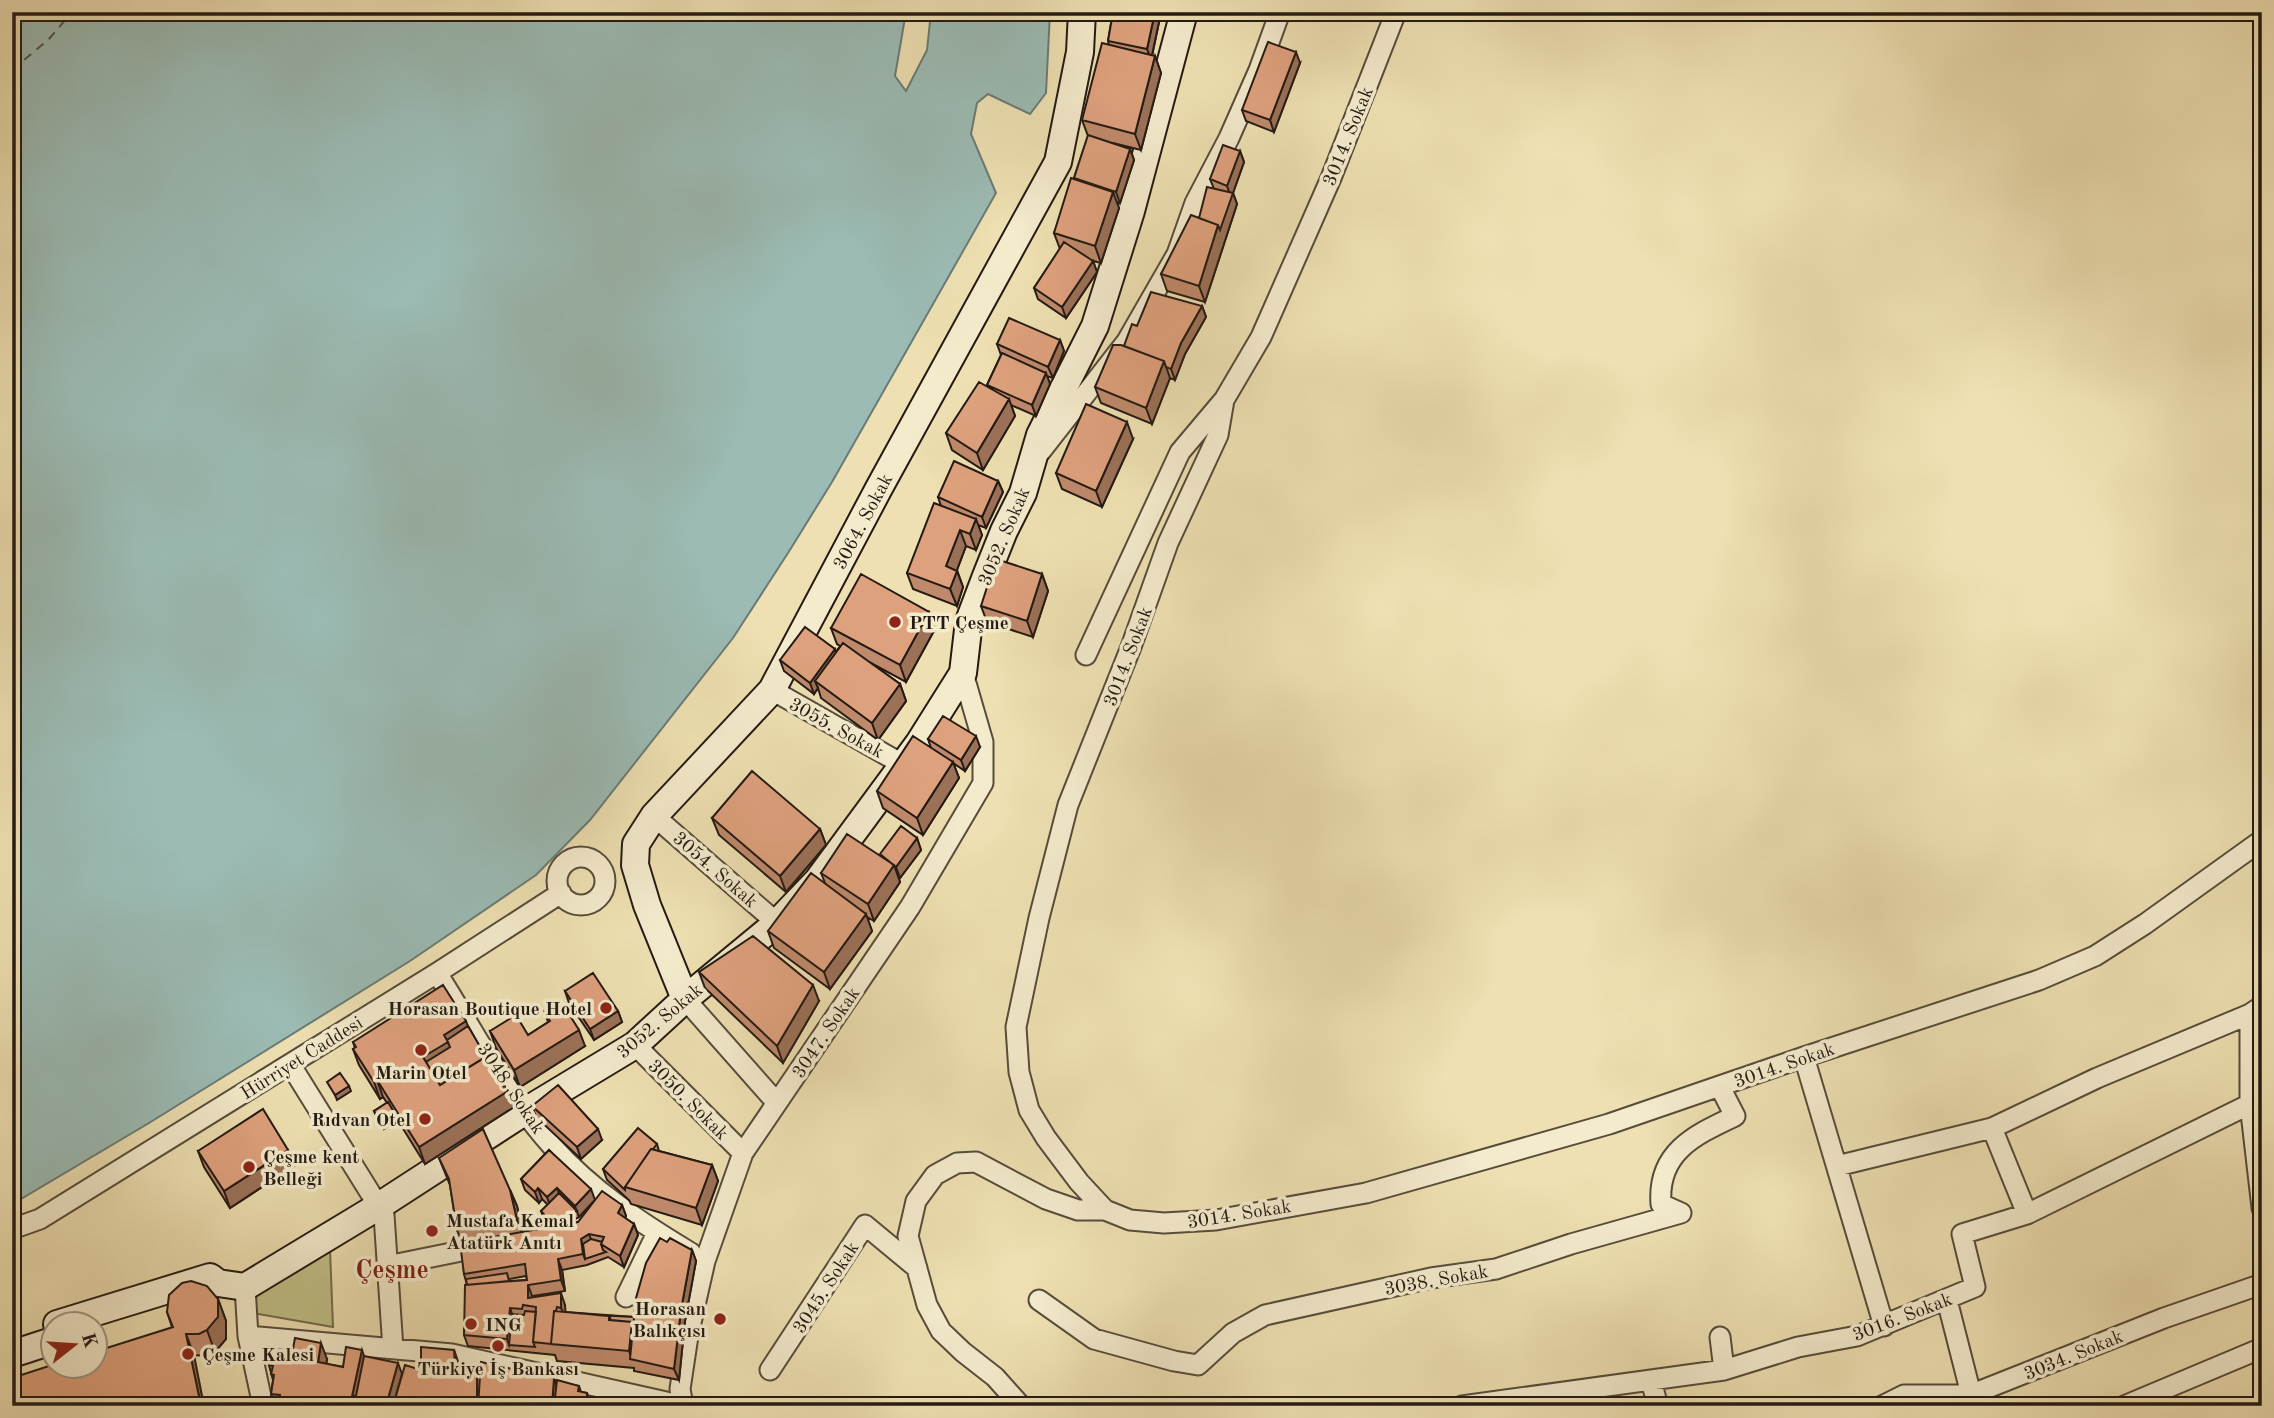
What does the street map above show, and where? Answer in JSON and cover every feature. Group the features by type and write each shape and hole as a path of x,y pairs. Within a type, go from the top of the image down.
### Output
{"street":[{"name":"3064. Sokak","path":"685,999 647,905 635,865 636,844 654,816 772,690 879,488 1058,162 1080,52 1082,12"},
{"name":"3052. Sokak","path":"245,1287 635,1045 685,999 777,923 817,880 919,743 963,673 969,621 1003,531 1023,493 1040,435 1095,326 1131,211 1184,12"},
{"path":"1033,461 1127,341 1177,254 1195,204 1229,138 1259,70 1280,12"},
{"name":"3014. Sokak","path":"1396,12 1331,178 1261,337 1224,400 1218,435 1168,543 1131,647 1068,806 1039,918 1016,1027 1019,1072 1030,1110 1046,1138 1079,1182 1105,1210 1130,1220 1164,1223 1216,1220 1366,1193 1609,1124 2039,980 2095,956 2145,924 2262,840"},
{"path":"1086,655 1180,452 1224,400"},
{"name":"3047. Sokak","path":"683,1406 680,1389 688,1336 705,1261 743,1153 910,906 983,783 983,742 963,673"},
{"name":"3055. Sokak","path":"772,690 902,764"},
{"name":"3054. Sokak","path":"654,816 777,923"},
{"name":"Hürriyet Caddesi","path":"12,1229 40,1219 437,973 561,892"},
{"name":"3048. Sokak","path":"437,973 524,1112 553,1148 607,1196 657,1233 705,1261"},
{"path":"685,999 777,1103"},
{"path":"1837,1166 1992,1128 2097,1078 2256,1010 2250,1104 2257,1140 2262,1208"},
{"name":"3050. Sokak","path":"635,1045 743,1153"},
{"path":"1804,1057 1884,1326"},
{"path":"290,1064 384,1215 393,1349"},
{"name":"3038. Sokak","path":"1039,1300 1094,1339 1198,1365 1233,1333 1265,1315 1431,1278 1496,1269 1571,1244 1681,1213 1661,1205 1660,1187 1668,1166 1681,1146 1735,1116 1720,1087"},
{"name":"3016. Sokak","path":"1462,1406 1724,1370 1798,1347 1857,1336 1884,1326 1975,1287 1962,1234 2027,1214 2250,1104"},
{"path":"1992,1128 2027,1214"},
{"path":"1021,1406 995,1377 962,1352 941,1331 926,1305 908,1236 916,1201 935,1175 957,1163 976,1162 1046,1199 1078,1210 1105,1210"},
{"path":"593,1213 607,1196"},
{"name":"3045. Sokak","path":"770,1370 865,1225 917,1268"},
{"path":"626,1297 657,1233"},
{"path":"387,1266 502,1243"},
{"path":"101,1310 210,1277 218,1283 245,1287 248,1336 263,1406"},
{"path":"108,1323 209,1291 218,1283"},
{"name":"3034. Sokak","path":"1882,1406 1905,1395 1972,1401 2164,1318 2262,1284"},
{"path":"1947,1300 1972,1401"},
{"path":"12,1337 38,1329"},
{"path":"248,1336 452,1354 683,1406"},
{"path":"1720,1338 1724,1370"},
{"path":"12,1354 38,1346"},
{"path":"2124,1406 2262,1348"},
{"path":"1651,1381 1658,1406"}],"shaded area":[{"path":"330,1249 333,1327 253,1313 252,1298"}],"water":[{"path":"12,12 906,12 895,76 906,91 927,50 931,12 1050,12 1046,93 1030,114 988,94 977,103 971,134 996,193 832,482 733,638 590,820 536,875 410,961 21,1199 12,1188"}],"building":[{"path":"1113,12 1155,12 1147,49 1108,41"},
{"path":"1268,42 1296,52 1270,120 1242,110"},
{"path":"1102,43 1155,56 1135,134 1082,120"},
{"path":"1088,135 1130,149 1116,192 1074,178"},
{"path":"1223,145 1240,151 1227,186 1210,179"},
{"path":"1071,178 1113,192 1095,246 1054,233"},
{"path":"1207,187 1233,193 1220,230 1218,225 1199,218"},
{"path":"1191,215 1218,225 1199,286 1161,274"},
{"path":"1064,242 1093,261 1062,307 1034,288"},
{"path":"1151,292 1202,306 1181,343 1171,369 1166,367 1164,361 1124,346 1132,324 1137,326"},
{"path":"1009,318 1060,340 1048,367 997,344"},
{"path":"1113,345 1121,345 1164,361 1146,408 1095,387"},
{"path":"1002,353 1046,373 1032,405 987,385"},
{"path":"979,382 1009,399 977,453 946,433"},
{"path":"1086,404 1127,422 1096,491 1056,473"},
{"path":"954,461 998,481 982,517 938,497"},
{"path":"934,503 976,519 970,534 960,530 946,566 957,571 950,589 907,573"},
{"path":"996,559 1042,574 1027,621 981,606"},
{"path":"861,574 929,612 900,665 831,628"},
{"path":"805,627 835,649 810,683 780,660"},
{"path":"843,643 900,684 872,723 815,681"},
{"path":"943,716 976,736 961,760 928,739"},
{"path":"913,736 953,762 917,818 877,791"},
{"path":"752,771 820,829 780,876 712,818"},
{"path":"901,826 917,838 896,867 880,854"},
{"path":"847,834 894,865 868,904 821,873"},
{"path":"811,873 866,914 824,972 768,931"},
{"path":"753,936 813,985 777,1046 699,972"},
{"path":"593,973 618,1011 590,1029 565,991"},
{"path":"443,985 466,1021 444,1035 448,1042 423,1057 440,1085 487,1056 508,1091 419,1147 377,1080 374,1082 353,1049 356,1047 353,1042"},
{"path":"562,1003 579,1030 514,1070 490,1031 516,1015 528,1035 550,1021 545,1013"},
{"path":"468,1026 486,1057 440,1085 426,1062 450,1047 447,1040"},
{"path":"340,1073 349,1086 335,1095 327,1082"},
{"path":"558,1085 598,1129 577,1147 532,1106"},
{"path":"388,1102 395,1114 382,1123 374,1111"},
{"name":"Çeşme kent Belleği","path":"263,1109 288,1150 224,1191 198,1151"},
{"path":"638,1128 657,1144 625,1190 603,1169"},
{"path":"483,1129 510,1190 517,1220 457,1230 449,1179 439,1158"},
{"path":"651,1149 712,1165 696,1208 625,1187"},
{"path":"549,1150 591,1189 575,1206 557,1188 547,1197 538,1188 535,1192 521,1179"},
{"path":"602,1191 622,1205 618,1213 634,1224 620,1256 601,1244 604,1237 589,1234 581,1239 583,1254 558,1259 561,1280 528,1285 528,1298 561,1293 561,1308 557,1307 554,1311 551,1344 533,1342 536,1307 523,1305 522,1309 510,1308 507,1339 464,1335 465,1285 527,1280 525,1264 464,1274 460,1243 578,1222"},
{"path":"559,1193 577,1211 553,1225 541,1211"},
{"path":"660,1238 667,1242 670,1238 692,1250 674,1369 630,1359 636,1298 646,1263"},
{"path":"591,1239 602,1242 606,1252 585,1259 583,1244"},
{"path":"507,1273 509,1281 467,1285 466,1279"},
{"name":"Çeşme Kalesi","path":"191,1281 207,1286 218,1299 218,1317 207,1330 199,1334 186,1334 201,1406 12,1406 12,1378 38,1370 38,1380 108,1380 108,1348 173,1327 167,1312 169,1295 182,1283"},
{"path":"525,1311 536,1312 533,1342 535,1347 509,1345 512,1314 524,1315"},
{"path":"554,1311 609,1316 609,1320 632,1322 629,1351 551,1344"},
{"path":"596,1315 634,1317 633,1327 632,1322"},
{"path":"295,1338 321,1343 318,1362 343,1367 346,1347 362,1350 350,1406 278,1406 280,1395 271,1394 274,1375 271,1374 273,1366 269,1365 272,1350 292,1354"},
{"path":"421,1347 454,1350 455,1368 477,1368 477,1404 455,1401 453,1406 431,1406 434,1397 428,1397 426,1406 393,1406 405,1365 421,1370"},
{"path":"364,1356 398,1363 386,1406 353,1402"},
{"path":"481,1362 554,1378 552,1406 478,1406"},
{"path":"557,1380 579,1386 578,1391 587,1393 584,1406 554,1406"},
{"path":"584,1399 618,1406 584,1406"},
{"path":"589,1399 624,1406 618,1406"}],"ferry route":[{"path":"12,70 49,39 72,12"}],"place":[{"name":"PTT Çeşme","path":"895,622"},
{"name":"Horasan Boutique Hotel","path":"606,1008"},
{"name":"Marin Otel","path":"421,1050"},
{"name":"Rıdvan Otel","path":"425,1119"},
{"name":"Çeşme kent Belleği","path":"249,1167"},
{"name":"Mustafa Kemal Atatürk Anıtı","path":"432,1231"},
{"name":"Horasan Balıkçısı","path":"720,1319"},
{"name":"ING","path":"471,1324"},
{"name":"Türkiye İş Bankası","path":"498,1346"},
{"name":"Çeşme Kalesi","path":"188,1354"}],"district":[{"name":"Çeşme","path":"392,1269"}]}
